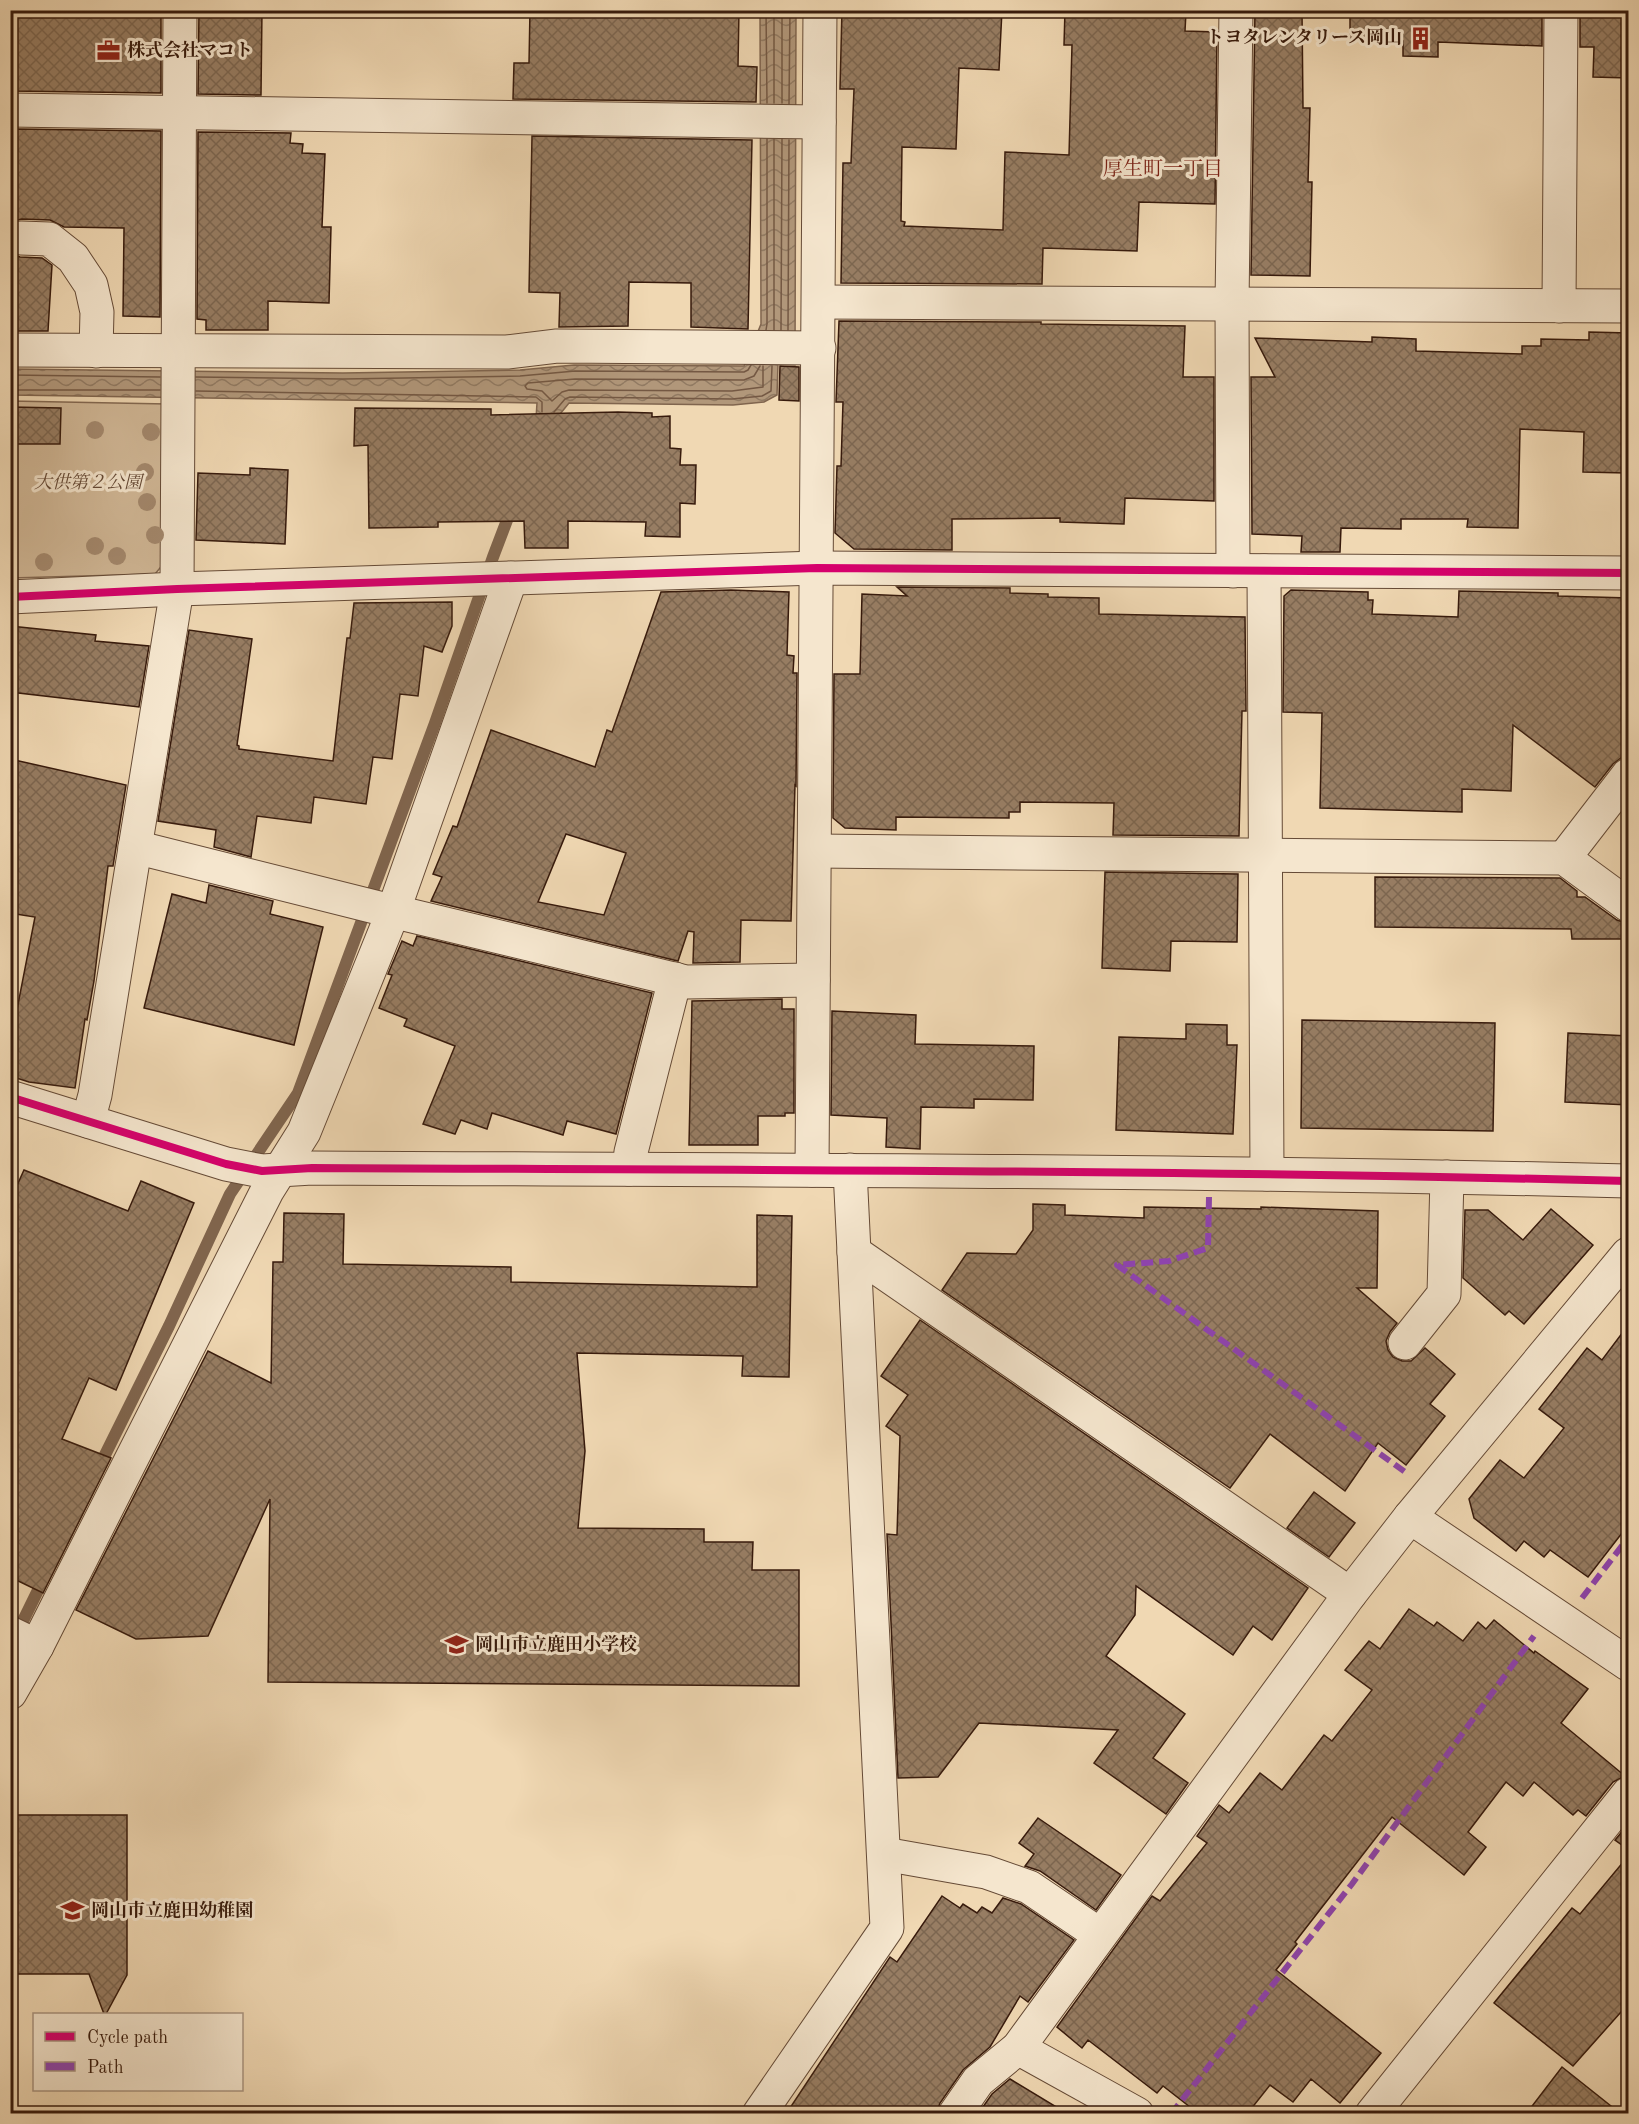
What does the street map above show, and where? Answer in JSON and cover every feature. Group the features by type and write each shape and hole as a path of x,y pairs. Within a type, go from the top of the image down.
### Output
{"street":[{"path":"88,1121 95,1095 177,589 180,10"},
{"path":"812,1170 817,568 807,348 819,302 809,121 820,10"},
{"path":"1236,10 1232,304 1266,855 1267,1174"},
{"path":"1559,306 1561,10"},
{"path":"10,110 809,121"},
{"path":"21,238 49,240 73,258 91,285 97,312 96,351"},
{"path":"819,302 1629,306"},
{"path":"10,350 96,351 179,358 507,352 557,346 807,348"},
{"path":"10,597 177,589 817,568 1629,573"},
{"path":"10,1693 24,1640 270,1171 304,1132 376,907 505,579"},
{"path":"1564,858 1629,775"},
{"path":"135,847 686,982 813,980"},
{"path":"814,851 1564,858 1629,905"},
{"path":"629,1169 631,1152 675,979"},
{"path":"10,1097 226,1164 270,1171 312,1168 850,1170 1629,1180"},
{"path":"759,2114 887,1928 850,1170"},
{"path":"1405,1343 1444,1294 1447,1177"},
{"path":"854,1252 1350,1594"},
{"path":"955,2114 978,2082 1018,2048 1350,1594 1410,1517 1629,1254"},
{"path":"1410,1517 1629,1664"},
{"path":"1372,2114 1629,1794"},
{"path":"884,1854 986,1872 1029,1887 1100,1935"},
{"path":"1018,2048 1137,2114"}],"green space":[{"name":"大供第２公園","path":"10,401 167,404 165,562 155,574 11,578"}],"water":[{"path":"760,11 796,11 795,365 778,364 777,395 764,402 733,405 569,403 543,435 535,434 537,403 11,395 11,369 343,373 520,370 574,365 744,366 761,324"}],"building":[{"path":"10,10 161,10 161,93 10,91"},
{"path":"199,10 262,10 261,95 198,94"},
{"path":"530,10 739,10 738,66 757,67 756,102 513,99 514,63 529,63"},
{"path":"842,10 1002,10 999,70 959,68 956,149 902,147 901,221 905,222 904,226 1003,230 1005,152 1069,155 1072,45 1064,45 1065,10 1186,12 1185,31 1217,32 1215,204 1139,202 1137,251 1043,248 1042,284 841,283 843,163 851,163 854,89 840,89"},
{"path":"1255,10 1302,11 1303,108 1310,108 1308,182 1312,182 1310,276 1251,275"},
{"path":"1350,10 1542,12 1542,46 1438,42 1438,57 1403,56 1403,41 1350,39"},
{"path":"1595,10 1629,10 1629,78 1593,77 1594,47 1580,47 1580,13 1595,14"},
{"path":"16,129 161,131 160,317 123,316 124,228 64,227 50,220 13,221"},
{"path":"198,132 291,133 290,143 303,144 302,153 325,154 322,227 331,227 329,303 268,301 268,330 206,330 206,320 197,319"},
{"path":"532,136 752,140 748,329 691,327 691,283 629,282 628,326 559,327 560,293 529,292"},
{"path":"12,254 20,257 42,258 52,265 48,331 10,331 10,257"},
{"path":"839,321 1041,322 1041,324 1185,326 1183,377 1214,377 1214,501 1125,498 1124,524 1060,522 1060,518 952,519 952,550 854,549 835,533 837,466 841,466 843,402 836,402"},
{"path":"1589,332 1629,333 1626,473 1583,472 1584,432 1520,429 1518,528 1467,527 1468,519 1401,519 1401,529 1341,528 1340,552 1301,552 1302,536 1252,534 1251,377 1275,377 1255,338 1372,342 1372,337 1416,339 1416,351 1522,354 1522,346 1541,346 1541,339 1589,340"},
{"path":"780,366 799,367 799,401 779,400"},
{"path":"10,407 61,408 60,444 15,444 15,440 10,440"},
{"path":"355,408 491,409 491,415 618,412 652,413 652,417 670,416 670,448 681,449 680,465 696,465 695,504 680,503 680,537 645,536 646,522 568,521 568,548 525,548 524,521 438,522 438,527 369,528 368,445 354,446"},
{"path":"250,468 288,470 285,544 196,540 198,473 250,475"},
{"path":"897,587 1010,588 1010,593 1048,594 1048,597 1099,598 1099,614 1245,617 1246,711 1242,711 1239,836 1113,835 1114,803 1020,802 1020,812 1009,812 1009,818 896,817 896,830 845,828 833,818 834,674 860,674 862,594 907,596"},
{"path":"731,590 789,592 787,655 794,656 793,673 797,673 791,921 741,920 740,962 693,963 694,932 688,931 678,961 431,901 442,877 433,874 453,826 457,827 491,730 595,767 607,730 612,732 661,592","holes":["566,834 626,853 604,915 538,902"]},
{"path":"1291,590 1368,592 1368,600 1373,600 1372,614 1458,617 1459,591 1558,593 1558,596 1629,598 1629,748 1595,787 1513,725 1511,791 1462,789 1462,812 1320,808 1322,713 1283,712 1284,596"},
{"path":"452,602 452,626 442,652 424,646 418,696 400,694 392,759 373,757 366,804 314,797 311,823 257,816 251,857 214,847 216,830 158,821 189,630 252,639 237,745 239,749 333,761 347,638 350,638 354,603"},
{"path":"10,626 96,635 95,641 149,646 139,707 10,692"},
{"path":"10,759 126,785 113,866 108,866 94,981 87,1020 85,1019 75,1088 29,1082 10,1076 10,1024 14,1025 35,917 10,913"},
{"path":"1105,872 1238,874 1237,942 1171,941 1170,971 1102,968"},
{"path":"1375,877 1560,878 1577,891 1577,897 1585,897 1617,920 1629,924 1629,939 1572,939 1571,929 1375,927"},
{"path":"209,885 273,901 270,914 323,927 294,1045 144,1008 172,894 206,903"},
{"path":"417,936 652,993 616,1134 567,1121 563,1135 492,1113 487,1129 461,1120 455,1134 423,1124 455,1046 404,1026 407,1019 379,1008 392,975 388,974 402,941 413,946"},
{"path":"782,999 782,1009 794,1009 794,1113 785,1113 785,1116 758,1116 758,1145 689,1145 692,1001"},
{"path":"832,1011 916,1015 915,1044 1034,1046 1033,1100 974,1099 974,1108 921,1107 920,1149 886,1147 887,1118 831,1115"},
{"path":"1302,1020 1495,1023 1493,1131 1301,1128"},
{"path":"1186,1024 1227,1025 1227,1045 1237,1045 1233,1134 1116,1130 1119,1037 1186,1039"},
{"path":"1568,1033 1629,1036 1629,1105 1565,1102"},
{"path":"24,1170 128,1211 141,1181 194,1203 116,1390 89,1378 62,1439 111,1458 43,1593 10,1577 10,1201"},
{"path":"1033,1204 1065,1205 1065,1215 1144,1218 1144,1207 1261,1209 1261,1207 1378,1211 1377,1288 1357,1288 1397,1323 1386,1341 1393,1357 1402,1361 1411,1361 1425,1348 1455,1374 1430,1404 1445,1416 1406,1465 1378,1443 1345,1491 1270,1434 1230,1488 942,1290 967,1253 1016,1254 1033,1230"},
{"path":"1551,1209 1593,1245 1524,1324 1509,1311 1505,1315 1463,1278 1465,1210 1488,1210 1523,1240"},
{"path":"284,1213 344,1214 343,1264 511,1267 511,1282 757,1287 757,1215 792,1216 789,1377 742,1376 743,1356 577,1353 585,1451 578,1528 704,1529 704,1542 753,1542 752,1570 799,1570 799,1686 268,1682 270,1499 208,1636 136,1639 76,1610 208,1351 271,1383 273,1262 283,1262"},
{"path":"920,1320 1308,1588 1272,1640 1253,1626 1233,1655 1136,1586 1135,1615 1106,1656 1185,1714 1153,1758 1188,1783 1166,1814 1094,1763 1118,1730 979,1723 938,1777 898,1778 887,1534 897,1535 900,1436 886,1426 908,1395 881,1376"},
{"path":"1629,1324 1629,1524 1588,1577 1550,1550 1544,1557 1524,1541 1516,1551 1474,1518 1469,1499 1500,1460 1524,1478 1564,1428 1539,1409 1587,1348 1602,1360"},
{"path":"1314,1492 1355,1523 1329,1557 1287,1528"},
{"path":"1409,1609 1434,1626 1437,1622 1463,1641 1478,1622 1486,1629 1494,1620 1534,1653 1535,1651 1588,1689 1561,1723 1625,1776 1613,1782 1586,1816 1578,1810 1573,1815 1534,1782 1523,1796 1506,1782 1468,1832 1486,1847 1464,1875 1392,1817 1276,1970 1381,2053 1340,2103 1311,2079 1293,2102 1270,2085 1247,2114 1199,2114 1163,2086 1157,2093 1088,2040 1082,2048 1057,2027 1152,1896 1160,1901 1207,1843 1197,1836 1219,1805 1229,1813 1260,1773 1282,1790 1324,1735 1332,1741 1372,1690 1345,1670 1369,1641 1380,1649"},
{"name":"岡山市立鹿田幼稚園","path":"14,1815 127,1815 127,1975 107,2013 104,2013 89,1974 10,1974 10,1861 14,1861"},
{"path":"1038,1818 1121,1875 1096,1910 1040,1871 1025,1866 1034,1854 1019,1843"},
{"path":"1629,1823 1629,1850 1615,1840"},
{"path":"1629,1855 1629,2003 1573,2066 1494,2003 1572,1908 1580,1914"},
{"path":"942,1896 960,1908 963,1904 977,1913 982,1907 992,1913 1003,1898 1021,1904 1074,1940 1028,2002 1020,1996 990,2047 963,2070 940,2103 936,2114 786,2114 890,1957 897,1962"},
{"path":"1562,2067 1621,2114 1526,2114"},
{"path":"1010,2079 1068,2114 978,2114 992,2094"}],"waterway":[{"path":"98,1469 169,1326 230,1194 298,1093 512,507"},
{"path":"17,1633 45,1576"}],"marked path":[{"path":"1209,1197 1208,1248 1169,1261 1117,1265 1408,1474"},
{"path":"1582,1598 1628,1538"},
{"path":"1171,2114 1352,1884 1534,1636"}],"cycle path":[{"path":"10,597 177,589 817,568 1628,573"},
{"path":"10,1097 226,1164 262,1171 312,1168 970,1171 1628,1181"}],"place":[{"name":"トヨタレンタリース岡山","path":"1420,38"},
{"name":"株式会社マコト","path":"109,51"},
{"name":"岡山市立鹿田小学校","path":"457,1645"},
{"name":"岡山市立鹿田幼稚園","path":"73,1911"}],"district":[{"name":"厚生町一丁目","path":"1163,170"}]}
